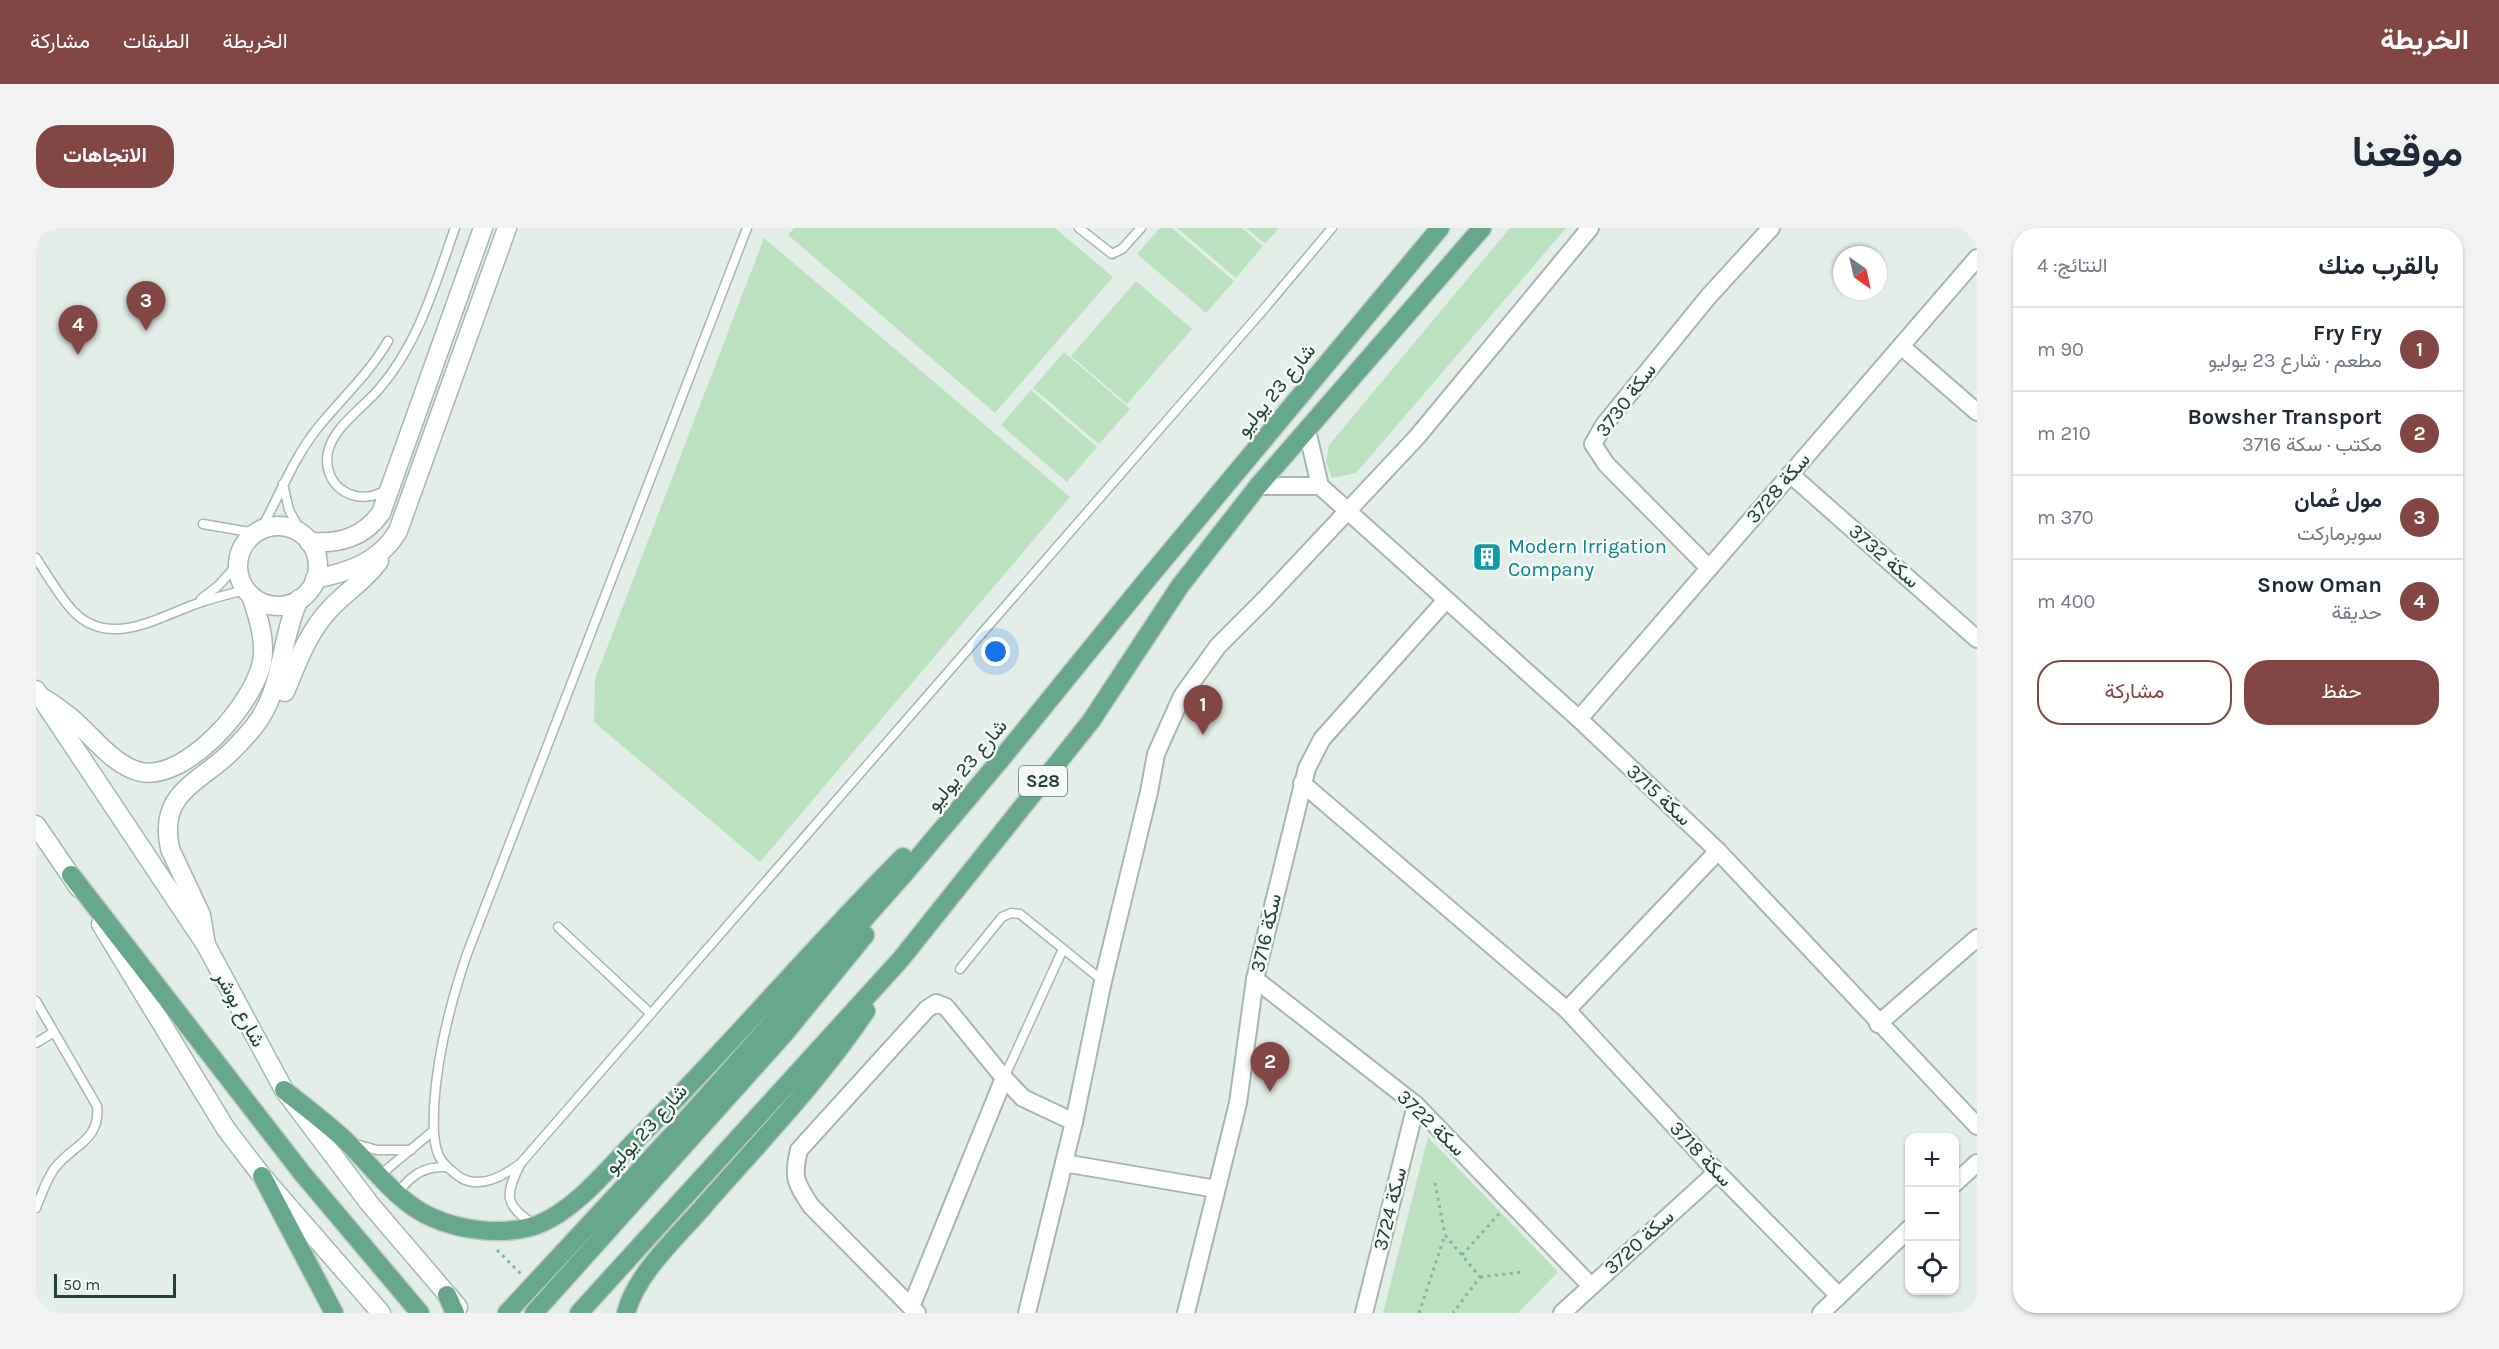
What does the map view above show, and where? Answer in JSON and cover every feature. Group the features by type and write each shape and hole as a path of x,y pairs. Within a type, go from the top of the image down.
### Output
{"main road":[{"name":"شارع 23 يوليو","path":"507,1313 777,1018 1002,758 1144,582 1440,228"},
{"name":"S28","path":"579,1313 901,959 1091,721 1180,586 1258,486 1482,228"},
{"path":"284,1089 345,1139 411,1206 431,1217 456,1226 496,1231 535,1225 557,1215 641,1136 862,898 1002,758"},
{"path":"534,1313 785,1033 882,916 1002,758"},
{"path":"71,875 303,1173 420,1313"},
{"path":"626,1313 630,1297 658,1258 839,1051 901,959"},
{"path":"262,1176 334,1313"},
{"path":"447,1295 455,1313"}],"street":[{"path":"38,693 70,717 123,765 144,772 166,770 215,737 236,714 250,693 262,663 263,643 248,593 238,573 243,547 257,532 268,527 286,527 305,538 340,542 359,534 381,513 483,228"},
{"path":"244,738 257,729 277,705 305,643 316,626 339,598 372,570 398,531 507,228"},
{"path":"1027,1313 1074,1122 1103,981 1149,792 1156,754 1182,696 1218,646 1417,436 1590,228"},
{"name":"سكة 3730","path":"1709,568 1606,464 1593,444 1604,425 1708,297 1771,228"},
{"name":"سكة 3728","path":"1579,718 1977,258"},
{"path":"1901,346 1977,412"},
{"path":"1258,486 1320,486 1307,430"},
{"name":"سكة 3732","path":"1790,474 1977,639"},
{"name":"سكة 3715","path":"1320,486 1579,718 1718,851 1977,1126"},
{"path":"248,593 269,605 279,606 299,599 309,591 315,579 317,560 305,538"},
{"path":"315,579 367,562 384,550"},
{"path":"206,945 201,915 170,849 167,838 169,815 173,804 186,786 219,762 244,738 262,715 275,689 289,625 299,599"},
{"name":"سكة 3716","path":"1186,1313 1238,1103 1255,979 1302,783 1314,751 1322,739 1446,600"},
{"name":"شارع بوشر","path":"38,693 206,945 284,1089 369,1203 463,1313"},
{"name":"سكة 3718","path":"1302,783 1567,1010 1717,1172 1839,1296"},
{"path":"36,825 71,875 226,1129 262,1176 381,1313"},
{"path":"1567,1010 1718,851"},
{"path":"1878,1023 1977,938"},
{"name":"سكة 3722","path":"1255,979 1416,1105 1590,1285"},
{"path":"1004,1078 914,1310 811,1206 798,1186 794,1170 799,1150 927,1009 936,1003 946,1007 1023,1098 1074,1122"},
{"name":"سكة 3724","path":"1364,1313 1416,1105"},
{"path":"1064,1162 1216,1189"},
{"path":"1959,1179 1977,1163"},
{"name":"سكة 3720","path":"1562,1313 1590,1285 1717,1172"},
{"path":"1821,1313 1905,1233"}],"lane":[{"path":"393,483 386,491 365,498 343,492 335,485 330,475 328,452 338,432 391,375 412,341 455,228"},
{"path":"521,1163 494,1180 478,1182 462,1179 440,1159 433,1131 435,1088 441,1044 450,1004 467,954 747,228"},
{"path":"1079,228 1112,254 1122,249 1141,228"},
{"path":"535,1225 516,1212 510,1203 511,1182 521,1163 1332,228"},
{"path":"203,524 257,532 315,432 372,365 388,341"},
{"path":"283,484 289,510 305,538"},
{"path":"36,558 74,612 100,628 130,629 194,605 248,593"},
{"path":"194,605 218,586 238,564"},
{"path":"960,969 1002,917 1011,912 1020,914 1103,981"},
{"path":"558,927 651,1014"},
{"path":"1004,1078 1063,949"},
{"path":"36,1001 97,1106 98,1118 91,1135 53,1171 36,1208"},
{"path":"36,1042 54,1032"},
{"path":"380,1175 433,1131"},
{"path":"345,1139 377,1150 411,1150"},
{"path":"398,1193 411,1177 419,1172 428,1168 447,1167"}],"path":[{"path":"1419,1313 1445,1235 1435,1183"},
{"path":"1462,1255 1503,1209"},
{"path":"1445,1235 1480,1277"},
{"path":"1453,1313 1480,1277 1523,1272"}],"green space":[{"path":"794,228 1055,228 1113,277 995,413 788,235"},
{"path":"1160,228 1172,228 1234,281 1206,313 1137,254"},
{"path":"1177,228 1242,228 1263,246 1236,278"},
{"path":"1246,228 1279,228 1265,244"},
{"path":"1510,228 1566,228 1356,473 1332,478 1326,462 1329,445"},
{"path":"764,238 1070,497 760,862 594,722 595,679"},
{"path":"1136,281 1192,329 1127,404 1071,356"},
{"path":"1064,352 1130,409 1099,444 1033,388"},
{"path":"1031,390 1097,447 1067,482 1001,425"},
{"path":"1428,1137 1558,1272 1518,1313 1383,1313"}],"place":[{"name":"مول عُمان","path":"146,331"},
{"name":"Snow Oman","path":"78,355"},
{"name":"Modern Irrigation Company","path":"1487,557"},
{"name":"Fry Fry","path":"1203,735"},
{"name":"Bowsher Transport","path":"1270,1092"}]}
